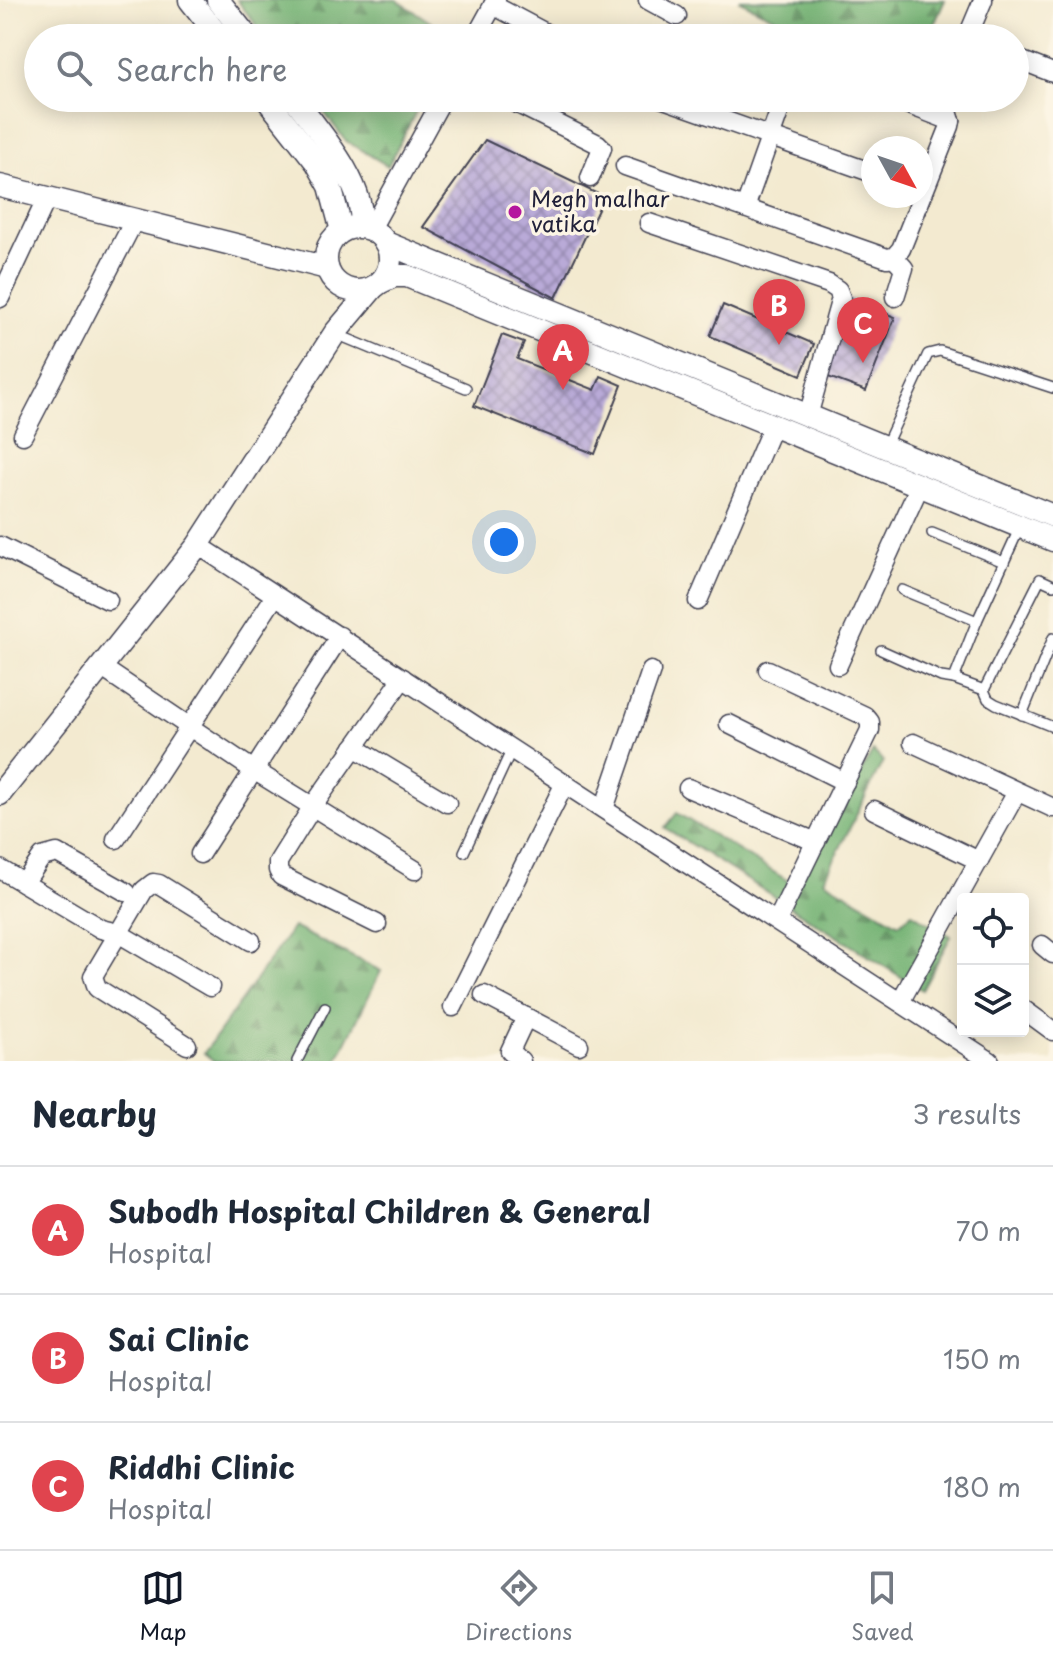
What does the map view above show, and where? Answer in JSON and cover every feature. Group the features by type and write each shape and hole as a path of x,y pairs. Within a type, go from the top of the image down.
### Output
{"street":[{"path":"190,0 209,24"},
{"path":"218,0 237,24"},
{"path":"648,0 677,16"},
{"path":"973,24 983,0"},
{"path":"483,24 495,2 532,24"},
{"path":"1029,64 1053,73"},
{"path":"0,794 198,545 335,333 377,285 390,263 359,233 317,163 277,112"},
{"path":"305,112 339,156 363,211 359,233"},
{"path":"335,333 337,305 325,257 359,233 434,112"},
{"path":"534,112 602,148 590,178"},
{"path":"701,112 861,169"},
{"path":"745,208 779,112"},
{"path":"928,112 951,121"},
{"path":"933,165 951,121 948,112"},
{"path":"625,166 887,258 894,257 901,249 916,208"},
{"path":"0,186 284,257 329,274 350,291 361,292 394,276 407,276 1020,527 1051,528"},
{"path":"0,298 47,198"},
{"path":"23,435 135,219"},
{"path":"649,223 829,284 838,290 841,298 808,416"},
{"path":"284,257 359,233 885,447 1051,528"},
{"path":"894,257 904,268 895,297"},
{"path":"698,601 773,425"},
{"path":"838,665 920,485"},
{"path":"198,545 990,1061"},
{"path":"0,546 108,600"},
{"path":"116,839 275,596"},
{"path":"200,854 340,636"},
{"path":"101,667 252,769 415,870"},
{"path":"768,670 865,716 870,722 870,730 777,921"},
{"path":"604,809 651,671"},
{"path":"377,924 281,876 278,862 313,806 403,678"},
{"path":"729,724 845,782"},
{"path":"913,743 1053,808"},
{"path":"354,747 447,803"},
{"path":"453,1007 565,783"},
{"path":"688,788 816,842"},
{"path":"900,1002 1017,792"},
{"path":"874,810 979,861"},
{"path":"24,883 42,857 57,853 126,892"},
{"path":"0,869 101,929 118,933 210,987"},
{"path":"187,1045 97,988 94,983 93,976 144,890 153,883 159,884 251,941"},
{"path":"484,995 579,1045"},
{"path":"1029,1013 1053,1031"},
{"path":"521,1061 510,1051 526,1017"}],"lane":[{"path":"335,333 466,388"},
{"path":"885,447 928,354 940,351 1053,388"},
{"path":"954,679 1020,527"},
{"path":"932,533 1004,562"},
{"path":"984,690 1040,579 1053,585"},
{"path":"902,590 977,621"},
{"path":"1022,715 1053,638"},
{"path":"881,650 941,677 984,690 988,699 1052,725"},
{"path":"464,852 512,749"},
{"path":"297,1061 325,1007"}],"green space":[{"path":"237,0 397,0 433,24 255,24"},
{"path":"738,0 945,0 934,24 787,24"},
{"path":"324,112 416,112 388,166 346,141"},
{"path":"873,751 883,761 824,880 899,924 912,913 951,936 922,990 665,828 677,813 795,885"},
{"path":"293,927 381,971 337,1061 214,1061 204,1053"}],"building":[{"name":"Megh malhar vatika","path":"485,140 604,197 556,298 423,227"},
{"path":"849,299 895,317 866,391 820,374"},
{"path":"723,305 814,344 801,375 710,336"},
{"path":"502,335 524,343 517,359 595,390 601,376 622,385 595,454 474,406"}],"place":[{"name":"Megh malhar vatika","path":"515,212"},
{"name":"Sai Clinic","path":"779,345"},
{"name":"Riddhi Clinic","path":"863,363"},
{"name":"Subodh Hospital Children & General","path":"563,390"}]}
